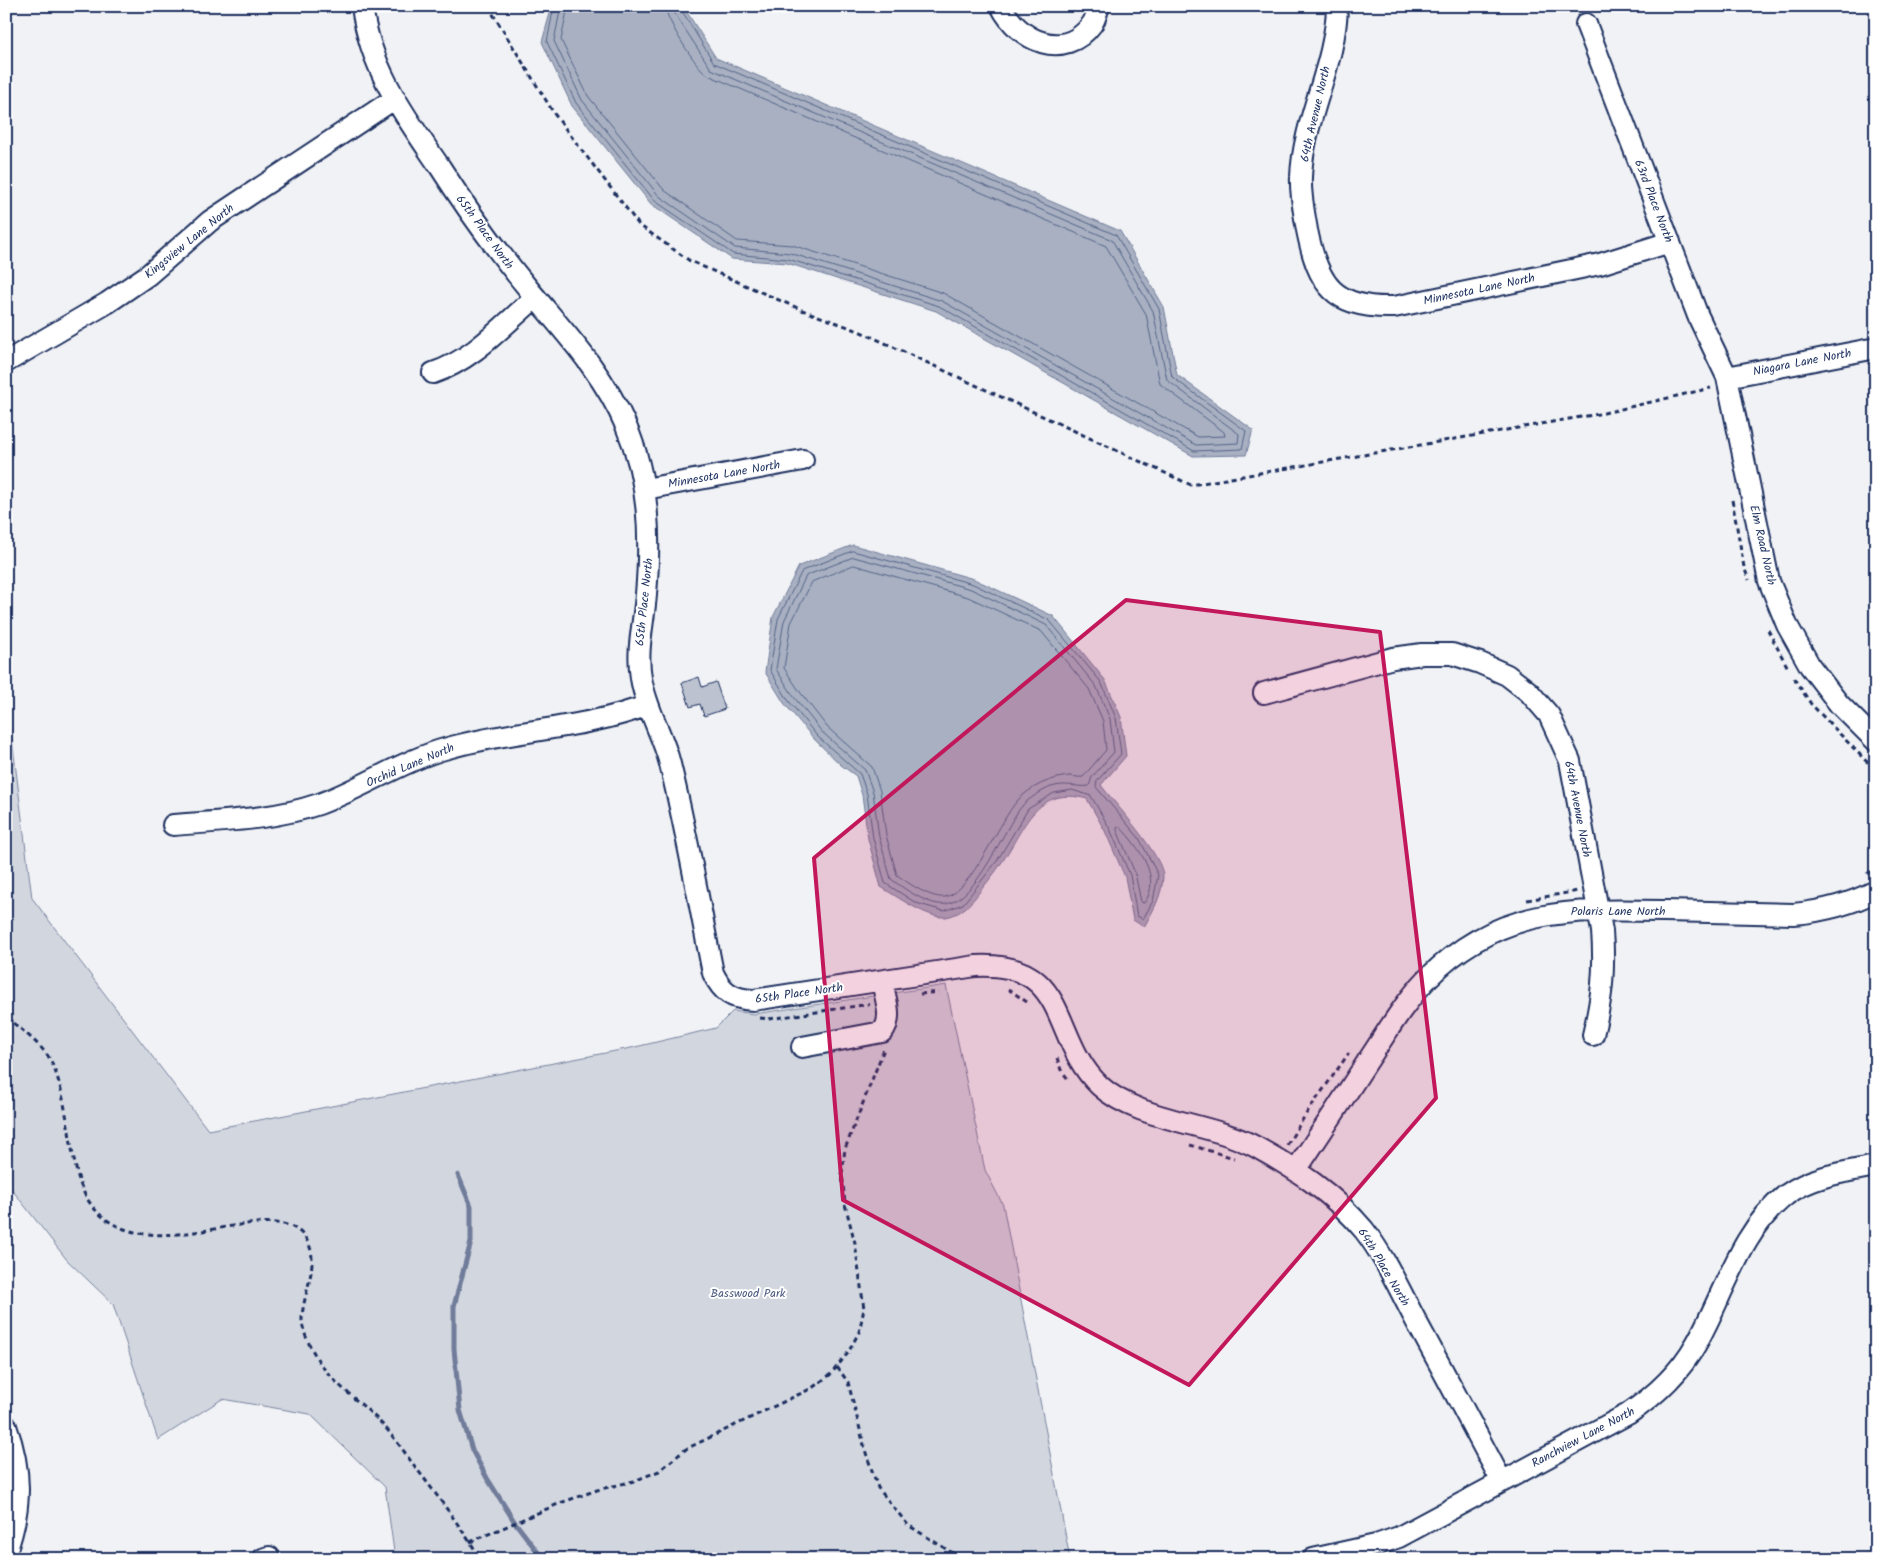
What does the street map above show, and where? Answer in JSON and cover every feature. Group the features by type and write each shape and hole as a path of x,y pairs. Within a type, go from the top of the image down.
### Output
{"street":[{"name":"65th Place North","path":"362,6 365,32 377,65 394,99 475,221 535,298 581,350 615,403 627,428 645,489 649,556 639,650 641,677 648,705 669,761 713,973 718,984 727,994 739,1000 884,991 976,966 994,965 1009,968 1035,978 1050,995 1074,1047"},
{"path":"1001,6 1016,28 1044,44 1071,41 1083,33 1093,24 1099,6"},
{"name":"64th Avenue North","path":"1312,252 1303,208 1301,177 1306,144 1330,52 1337,6"},
{"name":"63rd Place North","path":"1586,24 1698,316 1728,377"},
{"name":"Kingsview Lane North","path":"6,362 107,303 148,275 210,221 394,99"},
{"name":"Minnesota Lane North","path":"1312,252 1318,271 1331,290 1350,302 1371,307 1394,306 1600,264 1670,242"},
{"path":"432,373 451,367 467,357 535,298"},
{"name":"Niagara Lane North","path":"1728,377 1876,348"},
{"name":"Elm Road North","path":"1728,377 1769,581 1783,616 1810,666 1839,704 1876,741"},
{"name":"Minnesota Lane North","path":"645,489 803,460"},
{"name":"64th Avenue North","path":"1264,693 1393,658 1422,654 1452,654 1480,663 1507,675 1529,692 1549,715 1570,761 1596,900 1604,955 1602,999 1593,1035"},
{"name":"Orchid Lane North","path":"173,825 265,816 302,809 338,796 445,748 522,732 568,727 603,720 648,705"},
{"name":"Polaris Lane North","path":"1296,1170 1401,1010 1426,980 1455,954 1488,934 1524,919 1563,912 1596,900 1794,914 1838,908 1876,890"},
{"path":"802,1046 882,1032 888,1026 884,991"},
{"name":"64th Place North","path":"1074,1047 1084,1068 1101,1086 1120,1099 1136,1107 1227,1135 1254,1146 1296,1170 1325,1190 1364,1230 1388,1269 1501,1480"},
{"name":"Ranchview Lane North","path":"1313,1559 1376,1545 1399,1537 1501,1480 1628,1414 1656,1395 1678,1371 1696,1344 1748,1241 1765,1216 1786,1195 1814,1180 1876,1166"},
{"path":"6,1426 15,1450 19,1488 16,1523 6,1552"}],"path":[{"path":"488,6 555,115 639,225 690,261 802,310 859,331 1191,485 1604,412 1712,388 1728,377"},
{"path":"1860,877 1876,868"},
{"path":"1517,903 1560,893 1596,900"},
{"path":"1006,988 1030,1003 1035,1011"},
{"path":"752,1018 769,1019 884,991"},
{"path":"916,994 942,991"},
{"path":"6,1018 50,1059 58,1086 80,1188 94,1208 108,1221 138,1232 163,1235 188,1234 264,1221 284,1224 302,1234 311,1253 312,1272 304,1298 302,1324 314,1355 331,1376 380,1422 437,1494 481,1559"},
{"path":"1278,1160 1306,1114 1355,1045"},
{"path":"470,1542 563,1502 597,1490 634,1481 660,1471 686,1449 812,1388 837,1367 848,1353 859,1332 864,1309 855,1243 845,1204 842,1173 845,1149 885,1047"},
{"path":"1055,1053 1061,1070 1073,1084"},
{"path":"1188,1144 1235,1159"},
{"path":"837,1367 848,1382 866,1453 878,1488 908,1525 962,1559"}],"highlighted area":[{"path":"1126,600 1380,632 1436,1098 1189,1385 843,1200 814,858"}],"green space":[{"name":"Basswood Park","path":"6,691 32,898 208,1130 631,1048 716,1028 733,1011 754,1014 946,985 985,1170 1003,1205 1070,1559 395,1559 385,1487 310,1414 222,1399 158,1440 113,1304 67,1260 6,1182"}],"water":[{"path":"552,6 683,6 716,58 1120,231 1164,307 1177,375 1253,430 1246,455 1193,456 936,311 787,263 732,259 651,204 572,106 542,42"},
{"path":"853,545 974,579 1053,616 1105,680 1121,717 1126,756 1101,785 1156,856 1163,877 1159,897 1144,927 1133,920 1125,877 1105,831 1087,799 1070,796 1055,798 1034,812 995,873 970,903 957,913 946,917 939,917 921,911 881,887 868,839 862,795 856,776 841,765 814,739 784,703 765,672 773,617 799,566"}],"building":[{"path":"699,677 702,687 716,682 725,709 704,716 700,704 690,707 682,683"}],"waterway":[{"path":"458,1175 471,1206 471,1242 454,1306 454,1349 460,1410 472,1450 487,1478 514,1521 543,1559"}]}
